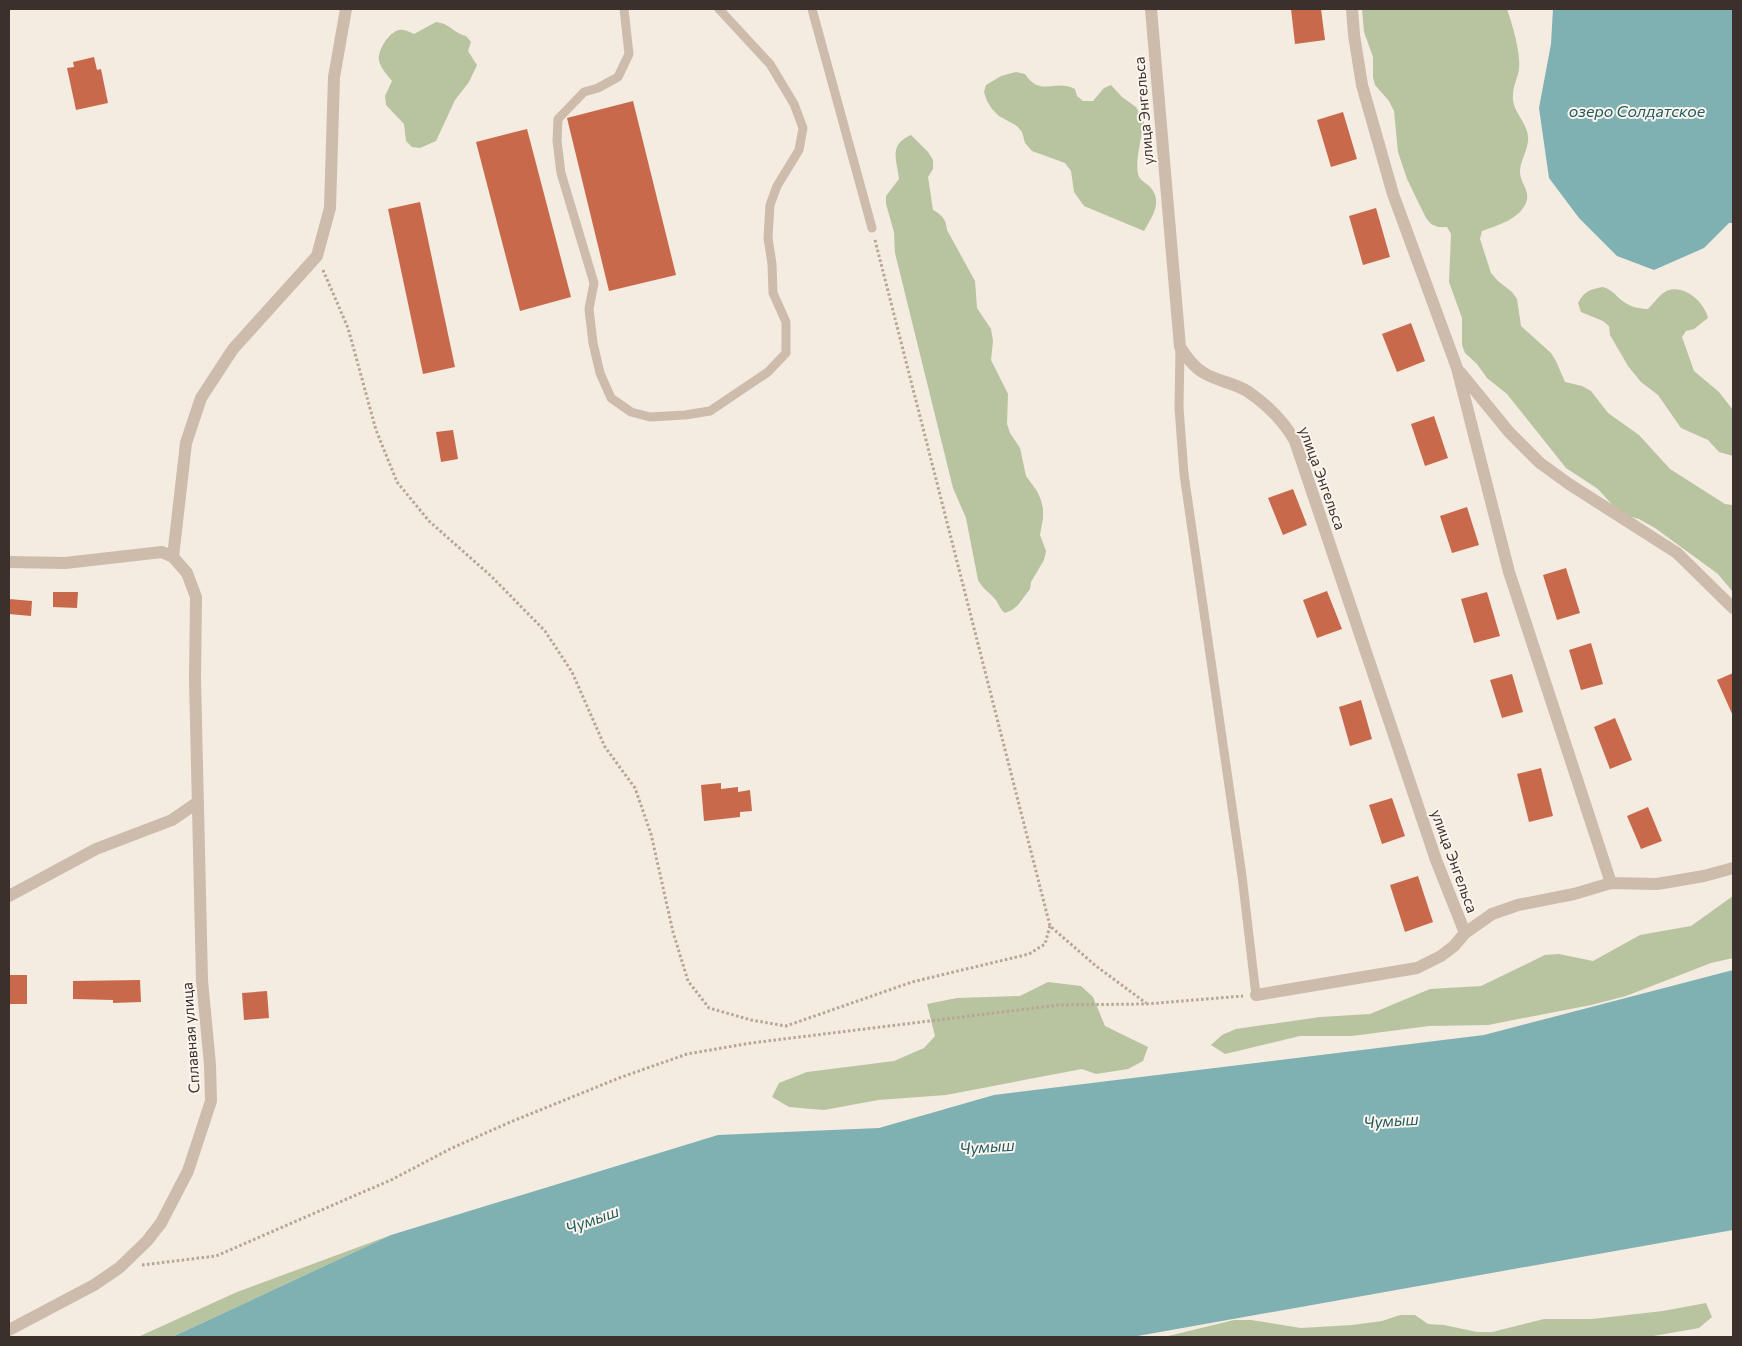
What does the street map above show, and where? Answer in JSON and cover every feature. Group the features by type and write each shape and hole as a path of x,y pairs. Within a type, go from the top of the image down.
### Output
{"street":[{"path":"9,562 65,563 162,552 173,557 186,443 201,398 233,349 318,256 330,208 334,77 346,9"},
{"name":"улица Энгельса","path":"1151,9 1180,347 1190,362 1203,373 1246,390 1272,410 1286,424 1296,441 1436,860 1465,933"},
{"path":"1352,9 1362,85 1393,194 1457,368 1509,572 1611,883"},
{"path":"1457,368 1509,432 1540,463 1569,484 1677,553 1733,608"},
{"name":"Сплавная улица","path":"9,1330 94,1285 119,1268 147,1241 161,1223 188,1171 211,1101 210,1065 202,980 195,679 196,596 187,573 173,557"},
{"path":"9,896 96,849 172,820 198,802"},
{"name":"улица Энгельса","path":"1256,995 1417,968 1441,956 1454,946 1465,933 1492,914 1509,908 1574,894 1611,883 1657,884 1704,876 1733,868"}],"lane":[{"path":"624,9 628,54 618,77 598,88 584,92 558,119 557,141 561,173 594,283 589,309 593,343 600,373 611,398 631,412 650,417 710,411 768,372 786,353 786,322 774,293 768,238 770,205 777,186 799,150 803,128 794,104 770,64 719,9"},
{"path":"812,9 872,228"},
{"path":"1180,347 1179,408 1184,474 1242,876 1256,995"}],"path":[{"path":"318,256 348,328 376,430 397,482 429,521 491,576 545,631 572,672 605,747 635,788 651,834 673,932 688,981 709,1008 751,1020 786,1026 912,982 1029,954 1045,944 1050,926 872,228"},
{"path":"1050,926 1096,966 1146,1004"},
{"path":"119,1268 216,1256 393,1179 450,1149 508,1123 619,1078 687,1054 751,1043 1059,1005 1146,1004 1256,995"}],"green space":[{"path":"1362,9 1507,9 1519,55 1513,101 1528,135 1520,170 1527,199 1522,209 1513,218 1482,231 1480,239 1491,273 1517,299 1521,326 1551,353 1565,382 1582,386 1591,391 1608,413 1639,435 1670,469 1725,504 1733,505 1733,592 1718,574 1655,528 1639,519 1624,515 1598,489 1566,468 1507,394 1487,378 1477,364 1465,353 1462,345 1462,318 1449,282 1451,234 1447,227 1438,227 1431,224 1426,218 1407,179 1398,152 1394,111 1389,101 1375,85 1373,57 1364,32"},
{"path":"436,22 466,36 471,42 468,51 477,65 469,82 455,100 436,141 420,148 412,147 406,141 404,124 386,105 385,96 392,81 381,66 379,57 384,42 395,31 403,30 414,34"},
{"path":"1016,72 1025,74 1037,85 1061,85 1075,89 1077,96 1083,101 1093,101 1104,88 1111,85 1122,97 1136,107 1144,122 1138,155 1138,174 1153,191 1156,202 1144,231 1084,206 1074,192 1071,171 1065,163 1032,151 1025,143 1022,132 1017,126 999,116 992,109 984,92 986,85 1001,76"},
{"path":"911,135 928,152 933,160 933,169 928,177 933,210 945,220 947,230 975,281 977,308 991,329 993,341 991,360 1008,394 1007,424 1010,433 1020,448 1026,476 1037,491 1043,509 1040,535 1046,551 1044,560 1031,582 1030,589 1018,605 1005,613 978,580 966,518 953,488 895,253 894,232 886,204 886,196 899,179 896,154 899,143"},
{"path":"1603,287 1613,292 1627,304 1639,308 1648,309 1662,294 1676,289 1690,294 1702,305 1708,318 1694,329 1686,331 1682,337 1694,371 1719,392 1733,410 1733,456 1719,452 1708,440 1681,428 1658,395 1641,382 1628,366 1610,335 1609,326 1603,321 1581,312 1578,303 1585,293"},
{"path":"1733,896 1733,958 1711,963 1626,996 1591,1005 1488,1025 1429,1026 1352,1036 1300,1036 1225,1054 1211,1045 1222,1035 1236,1029 1320,1017 1370,1014 1430,989 1481,986 1545,955 1559,954 1593,961 1640,935 1691,926"},
{"path":"1048,982 1081,986 1093,997 1105,1026 1148,1047 1143,1061 1128,1069 1096,1074 1082,1069 946,1095 878,1100 824,1110 789,1107 772,1097 779,1083 807,1072 894,1061 924,1048 935,1036 927,1004 957,998 1020,996"},
{"path":"391,1235 172,1337 138,1337 237,1292"},
{"path":"1706,1303 1712,1317 1699,1328 1648,1337 1164,1337 1234,1320 1251,1320 1301,1328 1352,1325 1382,1321 1400,1315 1415,1315 1428,1324 1444,1325 1477,1332 1492,1332 1544,1319 1592,1319 1663,1311"}],"water":[{"name":"озеро Солдатское","path":"1553,9 1733,9 1733,223 1729,223 1704,248 1654,270 1617,256 1579,218 1549,178 1539,108 1551,44"},
{"name":"Чумыш","path":"1733,970 1733,1230 1132,1337 172,1337 391,1235 718,1135 879,1128 994,1095 1484,1035"}],"building":[{"path":"1291,9 1321,9 1325,40 1295,44"},
{"path":"94,57 97,70 101,69 108,103 76,110 67,68 74,67 73,62"},
{"path":"633,101 676,275 609,291 567,118"},
{"path":"1343,112 1357,159 1331,167 1317,120"},
{"path":"527,129 571,297 520,311 476,142"},
{"path":"420,202 455,367 423,374 388,209"},
{"path":"1376,208 1390,257 1363,265 1349,216"},
{"path":"1411,323 1425,361 1397,372 1382,334"},
{"path":"1434,416 1448,458 1425,466 1411,424"},
{"path":"453,430 458,459 441,462 436,432"},
{"path":"1293,489 1307,525 1283,535 1268,498"},
{"path":"1467,507 1479,545 1452,553 1440,516"},
{"path":"1566,568 1580,613 1557,620 1543,575"},
{"path":"1327,591 1342,629 1317,638 1303,600"},
{"path":"53,592 78,592 77,608 53,607"},
{"path":"1487,592 1500,636 1474,643 1461,599"},
{"path":"9,599 32,601 31,616 9,614"},
{"path":"1591,643 1603,684 1581,690 1569,650"},
{"path":"1733,673 1733,716 1717,680"},
{"path":"1512,674 1523,712 1502,718 1490,680"},
{"path":"1361,700 1372,739 1350,746 1339,707"},
{"path":"1615,718 1632,760 1610,769 1594,727"},
{"path":"1541,768 1553,816 1529,822 1517,774"},
{"path":"721,783 721,789 738,787 738,792 750,790 752,811 740,812 740,817 704,821 701,785"},
{"path":"1392,798 1405,836 1382,844 1369,805"},
{"path":"1648,807 1662,841 1641,849 1627,816"},
{"path":"1418,876 1433,922 1405,932 1390,885"},
{"path":"9,975 27,975 27,1004 9,1004"},
{"path":"140,980 141,1002 113,1003 113,1000 73,999 73,981"},
{"path":"267,991 269,1018 244,1020 242,993"}]}
